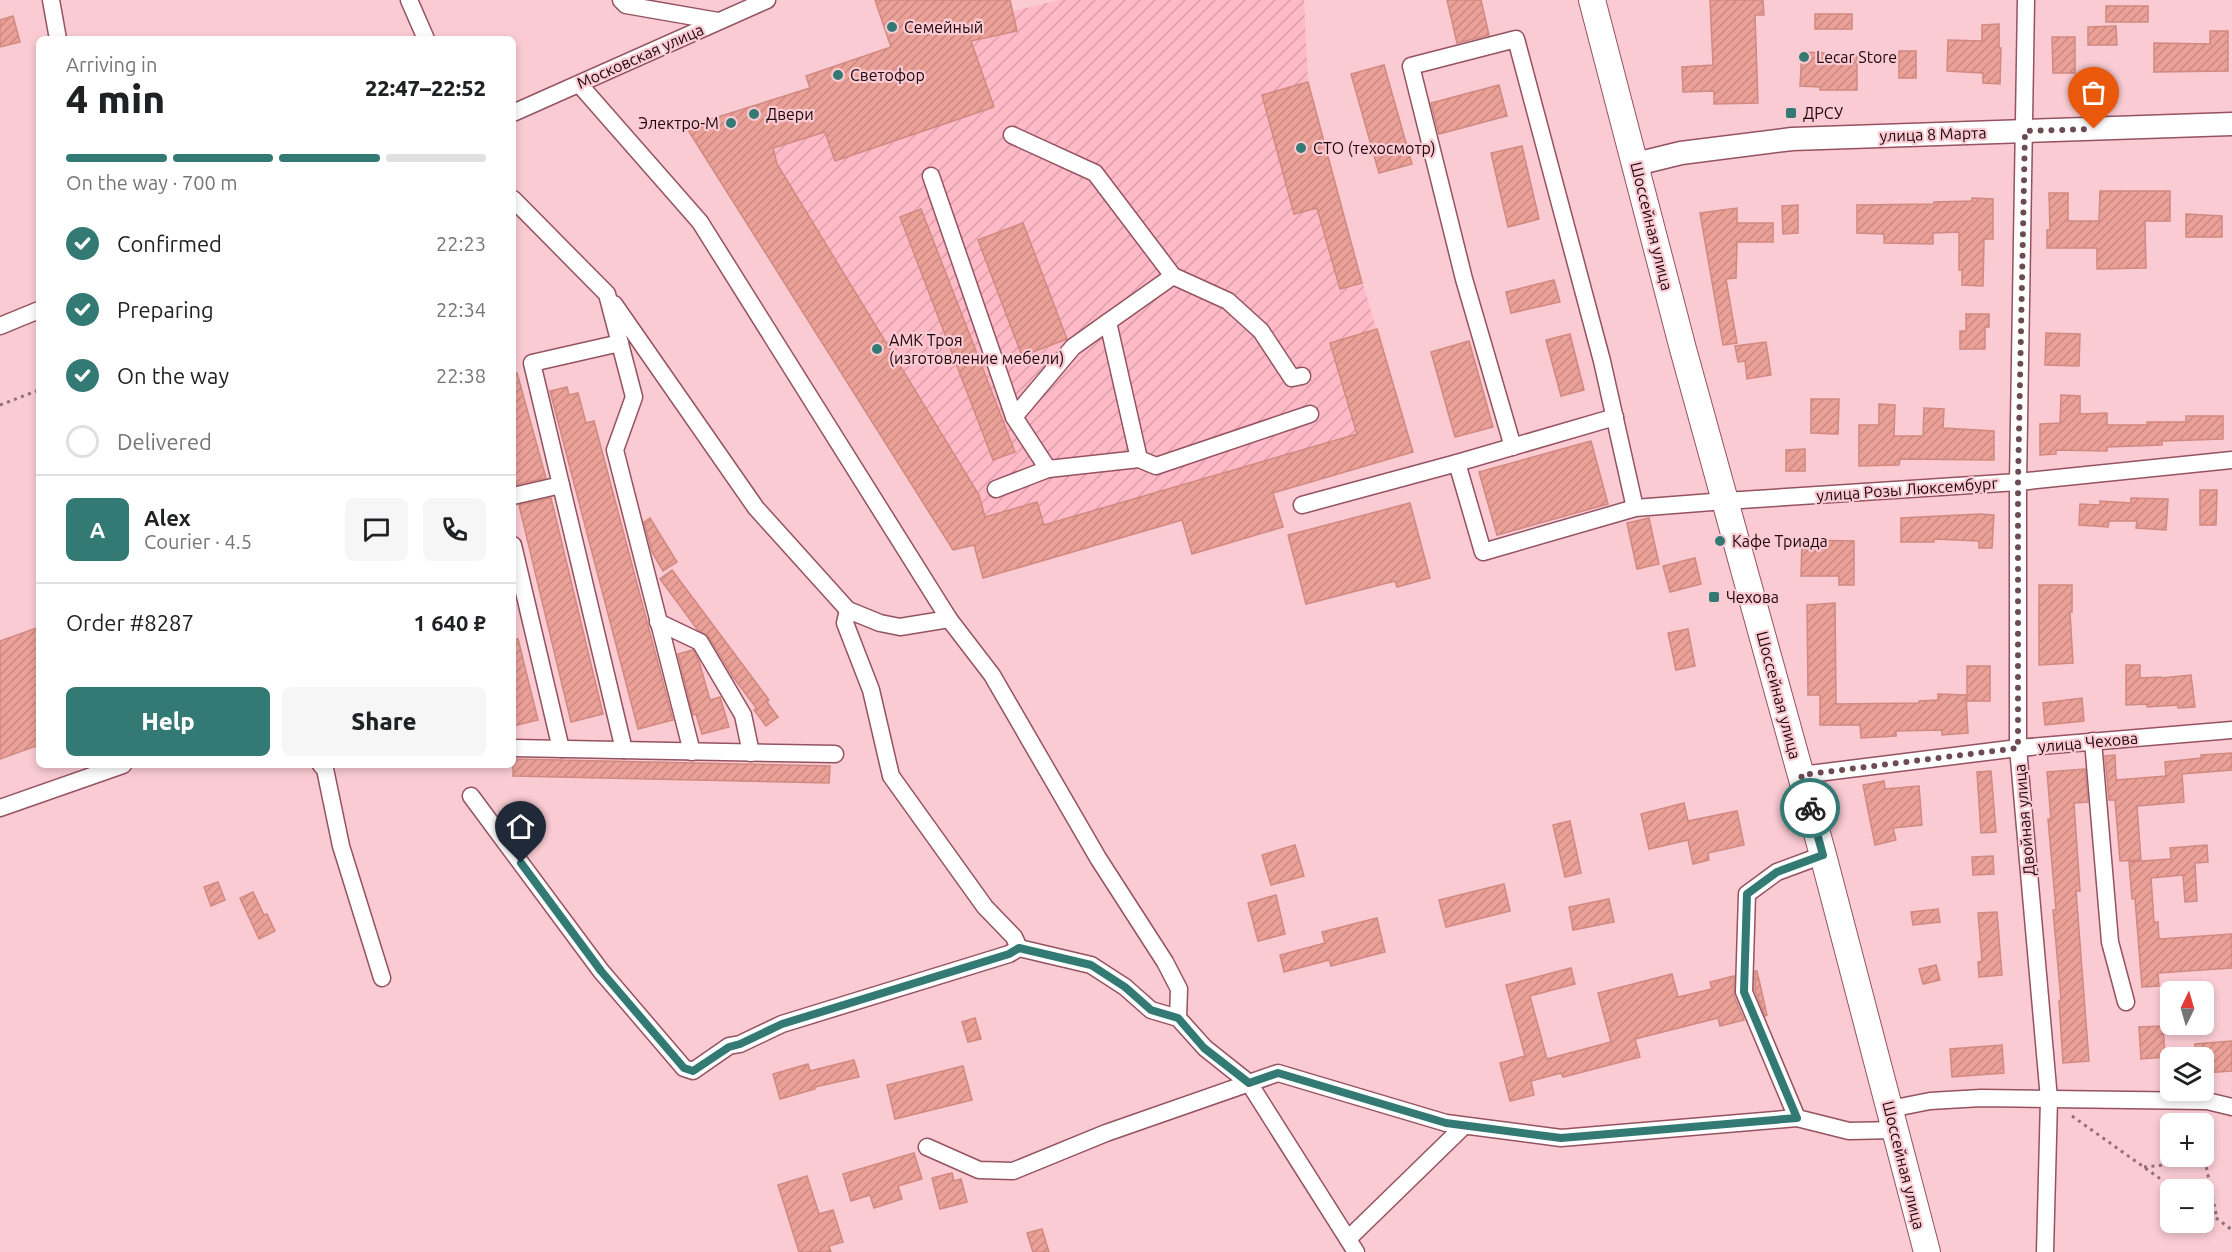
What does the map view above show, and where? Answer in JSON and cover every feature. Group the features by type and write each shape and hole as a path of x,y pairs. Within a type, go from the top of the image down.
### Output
{"highway":[{"name":"Шоссейная улица","path":"1592,0 1683,350 1823,855 1927,1252"}],"main road":[{"name":"улица 8 Марта","path":"1636,164 1681,153 1792,139 2232,124"}],"street":[{"path":"51,0 57,36"},
{"path":"410,0 425,36"},
{"path":"621,0 626,5 718,21"},
{"name":"Московская улица","path":"516,112 767,0"},
{"name":"Двойная улица","path":"2026,0 2018,482 2018,748 2049,1099 2045,1252"},
{"path":"1513,447 1464,279 1411,66 1516,39 1599,350 1635,508"},
{"path":"579,84 700,222 949,619 992,675 1098,858 1165,962 1179,989 1178,1018"},
{"path":"1012,135 1095,173 1173,276 1228,301 1261,331 1292,378 1302,376"},
{"path":"931,176 1014,417 1047,469"},
{"path":"516,202 607,294 756,508 848,610 880,623 900,627 949,619"},
{"path":"1014,417 1073,347 1173,276"},
{"path":"607,294 634,397 615,450 692,752"},
{"path":"0,326 36,311"},
{"path":"1108,322 1139,459"},
{"path":"620,343 532,363 624,750"},
{"path":"996,489 1047,469 1139,459 1156,466 1310,414"},
{"path":"1302,505 1458,464 1615,417"},
{"name":"улица Розы Люксембург","path":"1458,464 1483,552 1635,508 2018,482 2232,460"},
{"path":"516,495 561,485"},
{"path":"516,558 561,749"},
{"path":"848,610 846,623 871,690 891,776 984,908 1014,937 1019,948"},
{"path":"658,622 700,642 743,715 751,753"},
{"name":"улица Чехова","path":"1801,775 2018,748 2232,730"},
{"path":"2093,741 2110,942 2126,1002"},
{"path":"516,748 835,754"},
{"path":"0,808 114,768"},
{"path":"324,768 341,846 382,978"},
{"path":"471,796 601,971 684,1068 693,1071 729,1047 782,1024 1009,954 1019,948 1091,965 1125,987 1151,1010 1178,1018 1204,1048 1249,1083 1352,1246 1464,1126"},
{"path":"1797,1118 1744,992 1747,894 1777,872 1823,855"},
{"path":"927,1147 979,1170 1013,1171 1106,1133 1278,1073 1446,1123 1561,1138 1797,1118 1849,1131 1893,1120 1930,1101 1981,1098 2207,1101 2232,1107"}],"path":[{"path":"0,405 36,391"},
{"path":"2049,1099 2161,1179"},
{"path":"2144,1167 2205,1161 2217,1219"},
{"path":"2214,1217 2232,1230"}],"shaded area":[{"path":"1060,0 1304,0 1308,82 1341,210 1413,452 983,578 974,546 953,550 686,127 799,91 813,136 824,130 835,161 993,107 964,22 993,36 1017,31 1013,11"}],"building":[{"path":"875,0 1010,0 1017,31 971,41 994,107 835,161 825,132 773,148 777,164 979,495 985,517 1037,502 1044,525 1357,434 1330,343 1377,329 1413,452 1273,493 1283,527 1192,554 1182,520 983,578 974,545 953,550 686,127 810,88 806,76 891,47"},
{"path":"1447,0 1481,0 1489,35 1457,43"},
{"path":"1710,0 1763,0 1764,15 1755,15 1758,103 1714,104 1714,91 1683,92 1682,67 1713,65"},
{"path":"2106,6 2148,6 2148,22 2106,22"},
{"path":"1815,14 1852,14 1852,29 1815,29"},
{"path":"13,16 20,42 0,47 0,20"},
{"path":"1999,24 2000,84 1983,83 1983,73 1947,71 1948,40 1982,41 1982,25"},
{"path":"2116,26 2117,45 2088,45 2088,27"},
{"path":"2210,31 2228,31 2228,71 2154,72 2154,43 2210,44"},
{"path":"2052,37 2075,37 2075,73 2053,73"},
{"path":"1899,51 1916,51 1916,78 1899,78"},
{"path":"1802,52 1824,53 1824,56 1857,56 1857,90 1820,90 1820,87 1800,86"},
{"path":"1384,65 1412,164 1379,173 1351,74"},
{"name":"СТО (техосмотр)","path":"1308,82 1362,283 1340,289 1317,208 1294,214 1262,95"},
{"path":"1499,85 1507,116 1439,134 1431,103"},
{"path":"1522,146 1539,219 1508,227 1491,153"},
{"path":"2100,191 2170,191 2170,221 2145,221 2146,268 2097,269 2097,248 2047,248 2047,230 2050,230 2049,193 2068,193 2068,221 2099,221"},
{"path":"1972,198 1993,199 1993,239 1984,239 1983,286 1962,285 1962,270 1959,270 1959,232 1933,233 1933,244 1884,243 1884,234 1857,233 1857,205 1934,204 1934,202 1972,201"},
{"path":"1798,205 1798,233 1783,234 1782,206"},
{"path":"1737,208 1737,223 1773,223 1773,242 1737,242 1736,278 1726,279 1737,343 1723,345 1700,213"},
{"path":"921,209 1015,452 993,460 900,217"},
{"path":"2186,214 2222,216 2222,237 2186,237"},
{"path":"1023,223 1067,339 1022,356 978,240"},
{"path":"1554,280 1560,302 1511,313 1506,292"},
{"path":"1966,314 1989,314 1989,327 1985,327 1985,349 1960,349 1960,331 1966,331"},
{"path":"2046,333 2080,334 2079,366 2045,365"},
{"path":"1570,334 1584,390 1561,396 1546,340"},
{"path":"1469,341 1493,427 1455,437 1431,352"},
{"path":"1766,342 1771,375 1747,379 1745,361 1738,362 1735,346"},
{"path":"516,373 546,478 516,485"},
{"path":"567,387 569,395 578,393 586,423 594,421 673,720 638,729 550,391"},
{"path":"2061,395 2080,396 2080,414 2107,413 2107,425 2186,422 2186,416 2223,416 2223,439 2162,441 2162,445 2107,447 2107,451 2056,450 2056,454 2040,455 2040,424 2060,423"},
{"path":"1811,399 1839,399 1838,434 1811,433"},
{"path":"1879,404 1895,405 1894,436 1923,436 1924,408 1944,409 1943,428 1994,431 1994,460 1900,459 1899,465 1859,466 1859,425 1879,425"},
{"path":"1591,441 1608,504 1497,535 1479,472"},
{"path":"1805,449 1805,471 1786,471 1786,450"},
{"path":"2200,490 2217,490 2216,525 2200,525"},
{"path":"551,498 603,714 571,722 519,505"},
{"path":"2131,498 2168,499 2166,530 2136,528 2137,521 2109,521 2108,527 2079,525 2080,504 2100,505 2100,501 2131,503"},
{"path":"1410,503 1430,578 1397,587 1395,581 1306,604 1288,535"},
{"path":"1994,515 1992,548 1979,548 1979,541 1934,539 1934,542 1901,542 1901,518"},
{"path":"650,518 677,562 663,571 652,552 644,522"},
{"path":"1649,518 1659,564 1637,569 1627,523"},
{"path":"1802,540 1854,541 1854,585 1839,585 1839,576 1801,576"},
{"path":"1695,558 1701,584 1670,592 1663,566"},
{"path":"672,570 769,700 767,702 778,717 766,726 709,637 697,629 660,579"},
{"path":"2039,585 2072,585 2072,612 2070,612 2073,663 2039,665"},
{"path":"1835,603 1836,704 1919,703 1919,701 1938,700 1938,694 1966,695 1968,733 1942,735 1942,730 1896,731 1896,736 1861,738 1860,725 1820,725 1820,695 1808,695 1807,605"},
{"path":"36,628 36,746 0,759 0,641"},
{"path":"1688,629 1695,666 1676,670 1668,633"},
{"path":"516,639 518,639 538,720 516,725"},
{"path":"693,650 699,661 710,700 720,697 729,727 702,734 696,714 693,715 678,654"},
{"path":"2126,665 2140,665 2140,678 2191,675 2195,707 2126,705"},
{"path":"1967,666 1990,666 1990,701 1967,701"},
{"path":"2082,698 2084,721 2045,725 2043,703"},
{"path":"2232,753 2232,770 2182,774 2184,802 2137,806 2141,860 2120,861 2115,800 2109,800 2105,756 2115,755 2116,780 2166,776 2165,762 2201,758 2201,755"},
{"path":"516,759 830,766 829,783 513,776"},
{"path":"2085,769 2088,802 2074,803 2080,891 2076,891 2089,1061 2063,1063 2047,772"},
{"path":"1991,771 1996,832 1981,833 1977,772"},
{"path":"1884,781 1885,789 1919,786 1922,825 1893,828 1896,840 1875,845 1863,785"},
{"path":"1684,803 1688,821 1737,811 1744,845 1708,853 1709,860 1693,864 1688,840 1649,849 1641,814"},
{"path":"1570,821 1581,873 1565,877 1553,825"},
{"path":"1295,845 1304,876 1271,885 1262,855"},
{"path":"2207,845 2208,862 2195,863 2197,901 2185,902 2183,875 2151,878 2154,922 2158,922 2159,939 2232,934 2232,968 2158,973 2159,986 2142,987 2135,899 2132,899 2129,862 2171,859 2170,848"},
{"path":"1993,856 1994,874 1973,875 1972,857"},
{"path":"218,882 225,900 211,906 204,887"},
{"path":"1504,884 1510,911 1446,927 1439,900"},
{"path":"253,892 275,931 259,939 240,898"},
{"path":"1276,895 1285,934 1258,941 1248,903"},
{"path":"1609,899 1614,922 1573,930 1569,907"},
{"path":"1938,909 1940,922 1913,925 1911,912"},
{"path":"1997,912 2002,975 1979,977 1978,962 1982,961 1978,913"},
{"path":"1377,918 1385,952 1331,966 1329,960 1284,972 1280,955 1325,943 1322,932"},
{"path":"1936,965 1940,980 1923,984 1919,969"},
{"path":"1571,968 1575,984 1530,996 1547,1059 1611,1042 1598,993 1672,974 1678,997 1712,989 1710,982 1734,976 1734,996 1744,1020 1720,1026 1718,1018 1635,1039 1640,1057 1563,1077 1561,1073 1531,1081 1534,1095 1510,1101 1500,1063 1525,1056 1506,985"},
{"path":"1755,971 1757,971 1767,1015 1765,1016 1755,990"},
{"path":"975,1018 981,1039 968,1042 962,1022"},
{"path":"2160,1026 2160,1035 2164,1035 2164,1047 2160,1047 2160,1057 2141,1059 2139,1027"},
{"path":"2232,1041 2232,1071 2214,1072 2214,1047 2195,1047 2195,1044"},
{"path":"2002,1045 2004,1073 1952,1077 1950,1049"},
{"path":"854,1060 859,1077 815,1087 815,1089 780,1099 773,1074 808,1064 810,1071"},
{"path":"963,1066 972,1100 895,1119 887,1085"},
{"path":"914,1153 922,1179 898,1186 902,1199 874,1208 870,1195 851,1201 843,1174"},
{"path":"952,1173 954,1181 961,1179 967,1202 940,1209 932,1178"},
{"path":"807,1176 819,1214 833,1210 843,1242 829,1246 831,1252 799,1252 778,1185"},
{"path":"1042,1229 1049,1252 1033,1252 1027,1233"}],"way so far":[{"path":"1810,808 1801,775 2018,748 2018,482 2025,131 2094,129"}],"place":[{"name":"Семейный","path":"892,27"},
{"name":"Lecar Store","path":"1804,57"},
{"name":"Светофор","path":"838,75"},
{"name":"ДРСУ","path":"1791,113"},
{"name":"Двери","path":"754,114"},
{"name":"Электро-М","path":"731,123"},
{"name":"СТО (техосмотр)","path":"1301,148"},
{"name":"АМК Троя (изготовление мебели)","path":"877,349"},
{"name":"Кафе Триада","path":"1720,541"},
{"name":"Чехова","path":"1714,597"}],"route":[{"path":"521,863 601,971 684,1068 693,1071 729,1047 782,1024 1009,954 1019,948 1091,965 1125,987 1151,1010 1178,1018 1204,1048 1249,1083 1278,1073 1446,1123 1561,1138 1797,1118 1744,992 1747,894 1777,872 1823,855 1810,808"}]}
